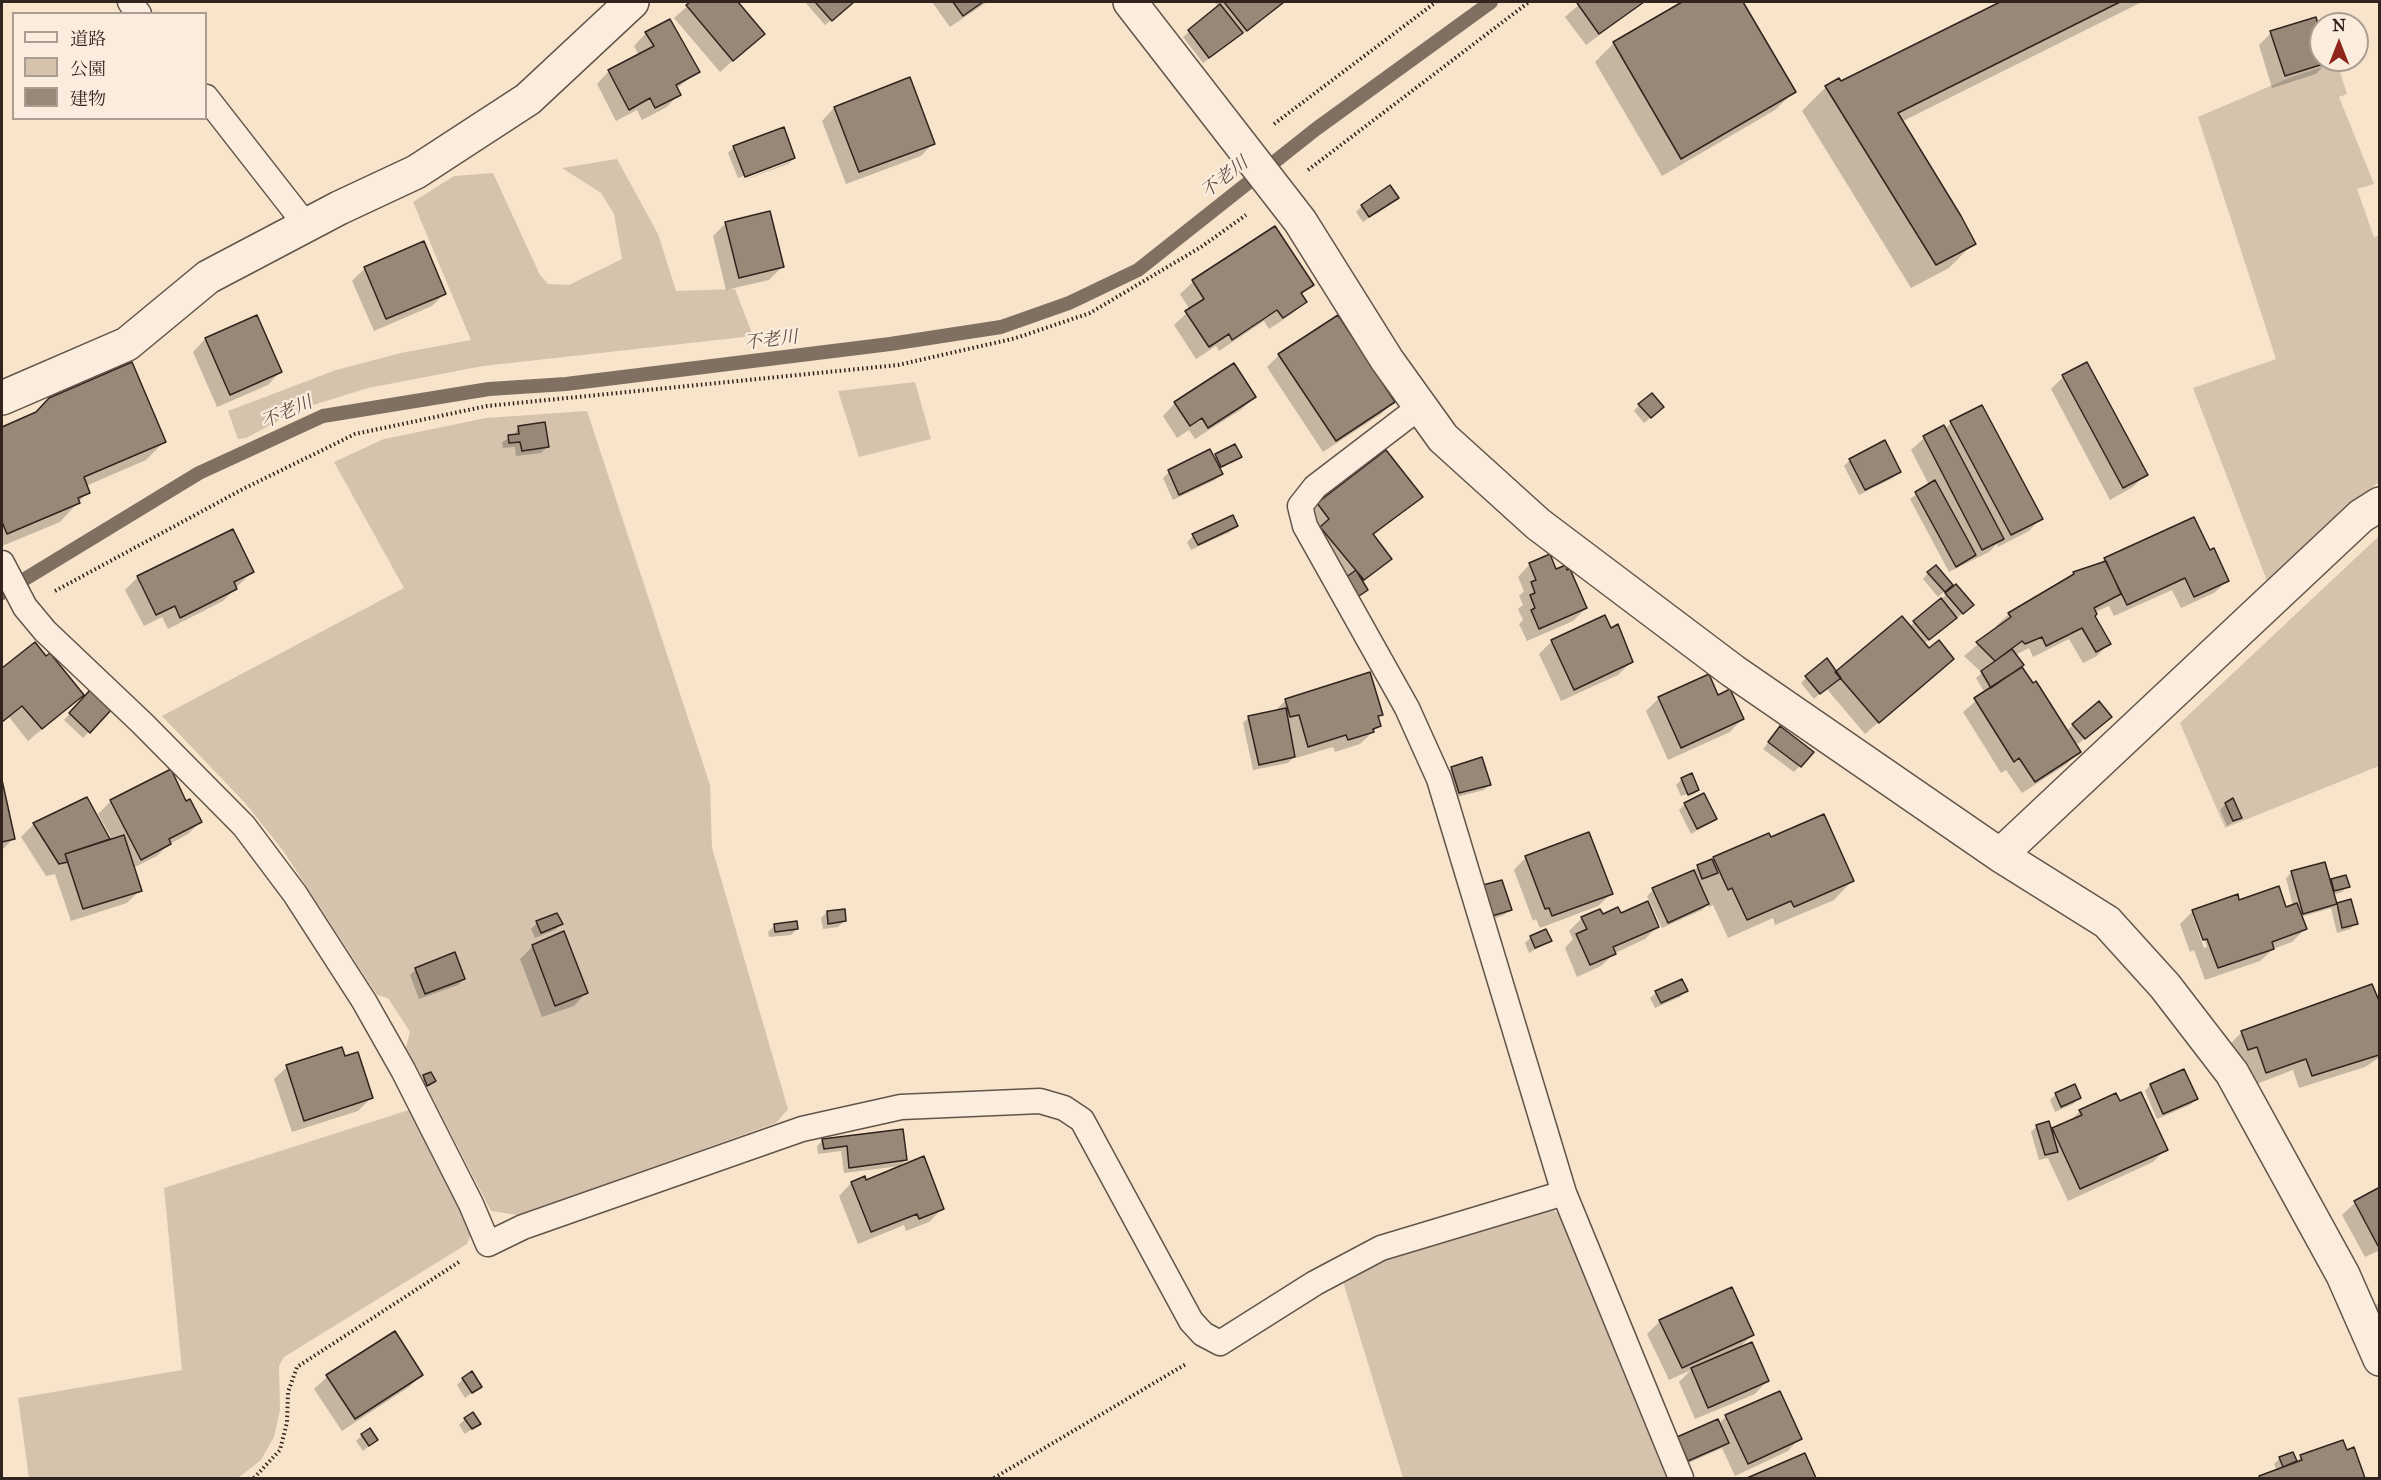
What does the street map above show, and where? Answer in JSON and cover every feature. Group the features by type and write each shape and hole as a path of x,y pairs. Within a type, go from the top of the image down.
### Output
{"street":[{"path":"2,398 127,344 208,277 306,225 416,172 528,99 632,2"},
{"path":"1130,2 1300,221 1387,360 1443,438 1538,524 1733,671 2000,855 2107,922 2165,986 2232,1072 2343,1275 2379,1359"},
{"path":"2000,855 2361,516 2379,504"}],"lane":[{"path":"207,99 306,225"},
{"path":"1421,406 1315,487 1300,506 1305,526 1407,708 1439,779 1564,1193 1681,1479"},
{"path":"2,563 25,607 45,632 142,723 244,826 295,894 364,1001 397,1060 471,1204 488,1244 535,1223 813,1126 901,1107 1040,1101 1064,1108 1082,1120 1191,1321 1203,1335 1220,1343 1315,1283 1381,1248 1564,1193"}],"path":[{"path":"1272,125 1436,2"},
{"path":"25,607 243,489 355,434 487,406 898,365 1016,338 1090,313 1201,246 1529,2"},
{"path":"254,1479 280,1450 287,1422 288,1392 297,1367 488,1244"},
{"path":"994,1479 1220,1343"}],"green space":[{"path":"2309,71 2340,72 2347,94 2339,97 2374,184 2357,189 2374,237 2379,236 2379,482 2335,517 2267,581 2193,388 2276,359 2198,117"},
{"path":"617,159 658,234 676,291 735,289 753,336 483,366 368,388 300,409 246,438 238,439 228,411 336,370 401,353 471,340 413,202 454,176 493,173 540,275 548,284 569,285 622,259 614,214 601,193 562,168"},
{"path":"915,382 931,439 859,457 838,391"},
{"path":"587,411 710,785 712,848 788,1109 776,1123 518,1215 491,1211 406,1047 410,1032 388,998 377,995 284,852 246,804 162,716 404,588 334,462 384,439 486,418"},
{"path":"2379,536 2379,766 2225,828 2180,723"},
{"path":"412,1109 469,1220 471,1234 467,1244 284,1357 279,1366 280,1410 274,1437 261,1460 238,1478 29,1478 18,1398 182,1370 164,1188"},
{"path":"1535,1209 1553,1210 1560,1215 1667,1478 1403,1478 1341,1275 1383,1255"}],"building":[{"path":"690,2 738,2 765,34 733,61 686,5"},
{"path":"815,2 854,2 832,21"},
{"path":"953,2 983,2 963,16"},
{"path":"1224,2 1284,2 1247,31"},
{"path":"1644,2 1599,34 1577,3"},
{"path":"1682,2 1743,2 1796,92 1681,159 1613,42"},
{"path":"2000,2 2120,2 1898,113 1976,244 1936,265 1825,86 1839,78 1841,81"},
{"path":"1220,4 1243,33 1209,58 1188,30"},
{"path":"670,19 700,72 676,85 681,95 655,108 650,98 629,110 608,70 654,46 645,32"},
{"path":"2309,19 2309,69 2285,76 2270,31"},
{"path":"910,77 935,144 859,172 834,107"},
{"path":"784,127 795,158 745,177 733,146"},
{"path":"1390,185 1399,198 1369,217 1361,205"},
{"path":"770,211 784,267 739,278 725,222"},
{"path":"1275,226 1314,285 1301,293 1307,302 1283,318 1277,310 1232,340 1229,334 1209,347 1185,311 1204,299 1192,280"},
{"path":"424,241 446,294 386,319 364,267"},
{"path":"257,315 282,372 230,395 205,338"},
{"path":"1338,315 1395,402 1336,441 1278,354"},
{"path":"132,362 166,442 84,477 90,493 78,498 80,503 7,534 2,522 2,427 36,412 49,398"},
{"path":"2087,362 2148,475 2123,488 2062,375"},
{"path":"1234,363 1256,397 1208,428 1202,418 1190,426 1174,402"},
{"path":"1652,393 1664,407 1651,418 1638,404"},
{"path":"1982,405 2043,519 2011,535 1950,421"},
{"path":"545,422 549,447 522,451 520,442 509,443 508,435 519,434 518,426"},
{"path":"1944,425 2004,539 1982,550 1923,436"},
{"path":"1885,440 1901,472 1865,490 1849,459"},
{"path":"1235,444 1242,457 1221,467 1215,454"},
{"path":"1210,449 1223,474 1179,495 1168,470"},
{"path":"1386,450 1423,497 1373,534 1392,559 1364,580 1320,527 1329,519 1317,503"},
{"path":"1935,480 1976,555 1956,567 1915,492"},
{"path":"1233,515 1238,526 1198,545 1192,534"},
{"path":"2194,517 2210,550 2214,548 2229,581 2194,597 2185,578 2127,605 2104,558"},
{"path":"233,529 254,572 234,582 237,589 180,618 175,606 156,615 137,576"},
{"path":"1550,554 1556,569 1566,565 1567,570 1570,569 1587,608 1539,629 1531,610 1535,608 1530,595 1535,593 1531,582 1536,580 1529,563"},
{"path":"2106,561 2121,594 2094,608 2097,614 2095,616 2111,644 2096,652 2082,628 2046,646 2042,637 2025,644 2022,641 1995,661 1976,642 2011,617 2008,613 2074,574 2073,572"},
{"path":"1936,565 1953,585 1945,592 1927,572"},
{"path":"1356,570 1368,590 1356,598 1345,578"},
{"path":"1956,584 1974,605 1963,614 1945,593"},
{"path":"1941,598 1957,618 1929,640 1913,621"},
{"path":"1605,615 1611,628 1618,624 1633,662 1574,690 1551,640"},
{"path":"1902,616 1929,648 1939,640 1954,659 1879,723 1835,672"},
{"path":"35,642 46,656 50,653 84,695 42,729 22,706 2,722 2,668"},
{"path":"2012,649 2024,665 1991,688 1981,671"},
{"path":"1827,658 1841,678 1820,694 1805,676"},
{"path":"2022,667 2033,683 2036,681 2081,752 2035,782 2019,758 2014,762 1974,698"},
{"path":"1370,672 1383,715 1378,716 1381,726 1373,729 1374,732 1348,740 1346,735 1308,747 1299,715 1290,717 1285,699"},
{"path":"1709,674 1718,695 1730,689 1744,719 1681,748 1658,697"},
{"path":"91,689 112,709 90,733 69,713"},
{"path":"2099,701 2112,717 2085,739 2072,724"},
{"path":"1286,708 1295,757 1259,765 1248,716"},
{"path":"1780,726 1814,752 1801,767 1768,742"},
{"path":"1482,757 1491,785 1459,793 1451,767"},
{"path":"171,769 186,801 190,799 202,822 169,839 171,844 141,860 110,800"},
{"path":"1692,773 1699,790 1688,795 1681,778"},
{"path":"2,780 15,839 2,842"},
{"path":"1704,793 1717,819 1697,829 1684,803"},
{"path":"87,797 110,839 65,854 68,862 59,864 33,823"},
{"path":"2233,798 2242,818 2233,821 2225,803"},
{"path":"1824,814 1854,881 1794,907 1791,901 1747,920 1732,888 1728,890 1713,857 1769,833 1771,837"},
{"path":"1589,832 1613,894 1552,916 1549,908 1545,909 1525,856"},
{"path":"124,835 142,891 83,909 65,854"},
{"path":"1712,859 1718,873 1702,879 1697,865"},
{"path":"2325,862 2337,904 2303,914 2291,871"},
{"path":"1694,870 1709,904 1668,923 1652,888"},
{"path":"2346,875 2350,887 2334,891 2331,879"},
{"path":"1502,880 1512,910 1492,916 1483,885"},
{"path":"2279,886 2286,907 2297,903 2307,929 2272,942 2274,949 2218,968 2207,939 2203,940 2192,910 2238,894 2239,900"},
{"path":"2351,899 2358,924 2342,928 2337,903"},
{"path":"1648,901 1659,927 1613,947 1616,954 1590,965 1576,934 1587,929 1581,917 1600,909 1603,914 1618,907 1621,913"},
{"path":"845,909 846,921 828,924 827,911"},
{"path":"557,913 563,924 541,933 536,921"},
{"path":"797,921 798,929 775,932 774,924"},
{"path":"1546,929 1552,941 1535,948 1530,936"},
{"path":"564,931 588,993 555,1006 532,945"},
{"path":"455,952 465,979 425,994 415,968"},
{"path":"1682,979 1688,991 1661,1003 1655,991"},
{"path":"2372,984 2380,1003 2379,1055 2312,1076 2306,1059 2266,1073 2257,1047 2248,1050 2241,1031"},
{"path":"342,1047 345,1056 358,1052 373,1098 304,1121 286,1065"},
{"path":"2184,1069 2198,1099 2163,1114 2150,1084"},
{"path":"431,1072 436,1081 427,1086 423,1075"},
{"path":"2075,1084 2081,1098 2061,1107 2055,1093"},
{"path":"2141,1092 2168,1150 2080,1189 2052,1128 2082,1115 2079,1110 2116,1093 2120,1101"},
{"path":"2049,1121 2058,1152 2045,1155 2036,1125"},
{"path":"903,1129 907,1160 849,1168 847,1146 824,1149 822,1139"},
{"path":"924,1156 944,1209 919,1219 917,1214 871,1232 851,1182 865,1176 866,1180"},
{"path":"2380,1187 2380,1245 2378,1246 2354,1201"},
{"path":"1732,1287 1754,1335 1682,1368 1659,1320"},
{"path":"395,1331 423,1375 355,1419 326,1375"},
{"path":"1752,1342 1769,1381 1708,1408 1691,1368"},
{"path":"472,1371 482,1387 472,1393 462,1378"},
{"path":"1780,1391 1802,1439 1748,1464 1725,1415"},
{"path":"473,1412 481,1424 472,1429 464,1418"},
{"path":"1718,1419 1729,1443 1688,1461 1677,1437"},
{"path":"370,1428 378,1440 369,1446 361,1434"},
{"path":"2343,1440 2347,1450 2354,1447 2365,1478 2260,1478 2259,1476 2302,1460 2300,1455"},
{"path":"2293,1452 2297,1461 2283,1467 2279,1457"},
{"path":"1805,1453 1816,1478 1747,1478"}],"waterway":[{"name":"不老川","path":"2,593 199,473 323,416 489,389 566,384 890,344 1001,327 1069,303 1138,270 1316,129 1491,2"}]}
